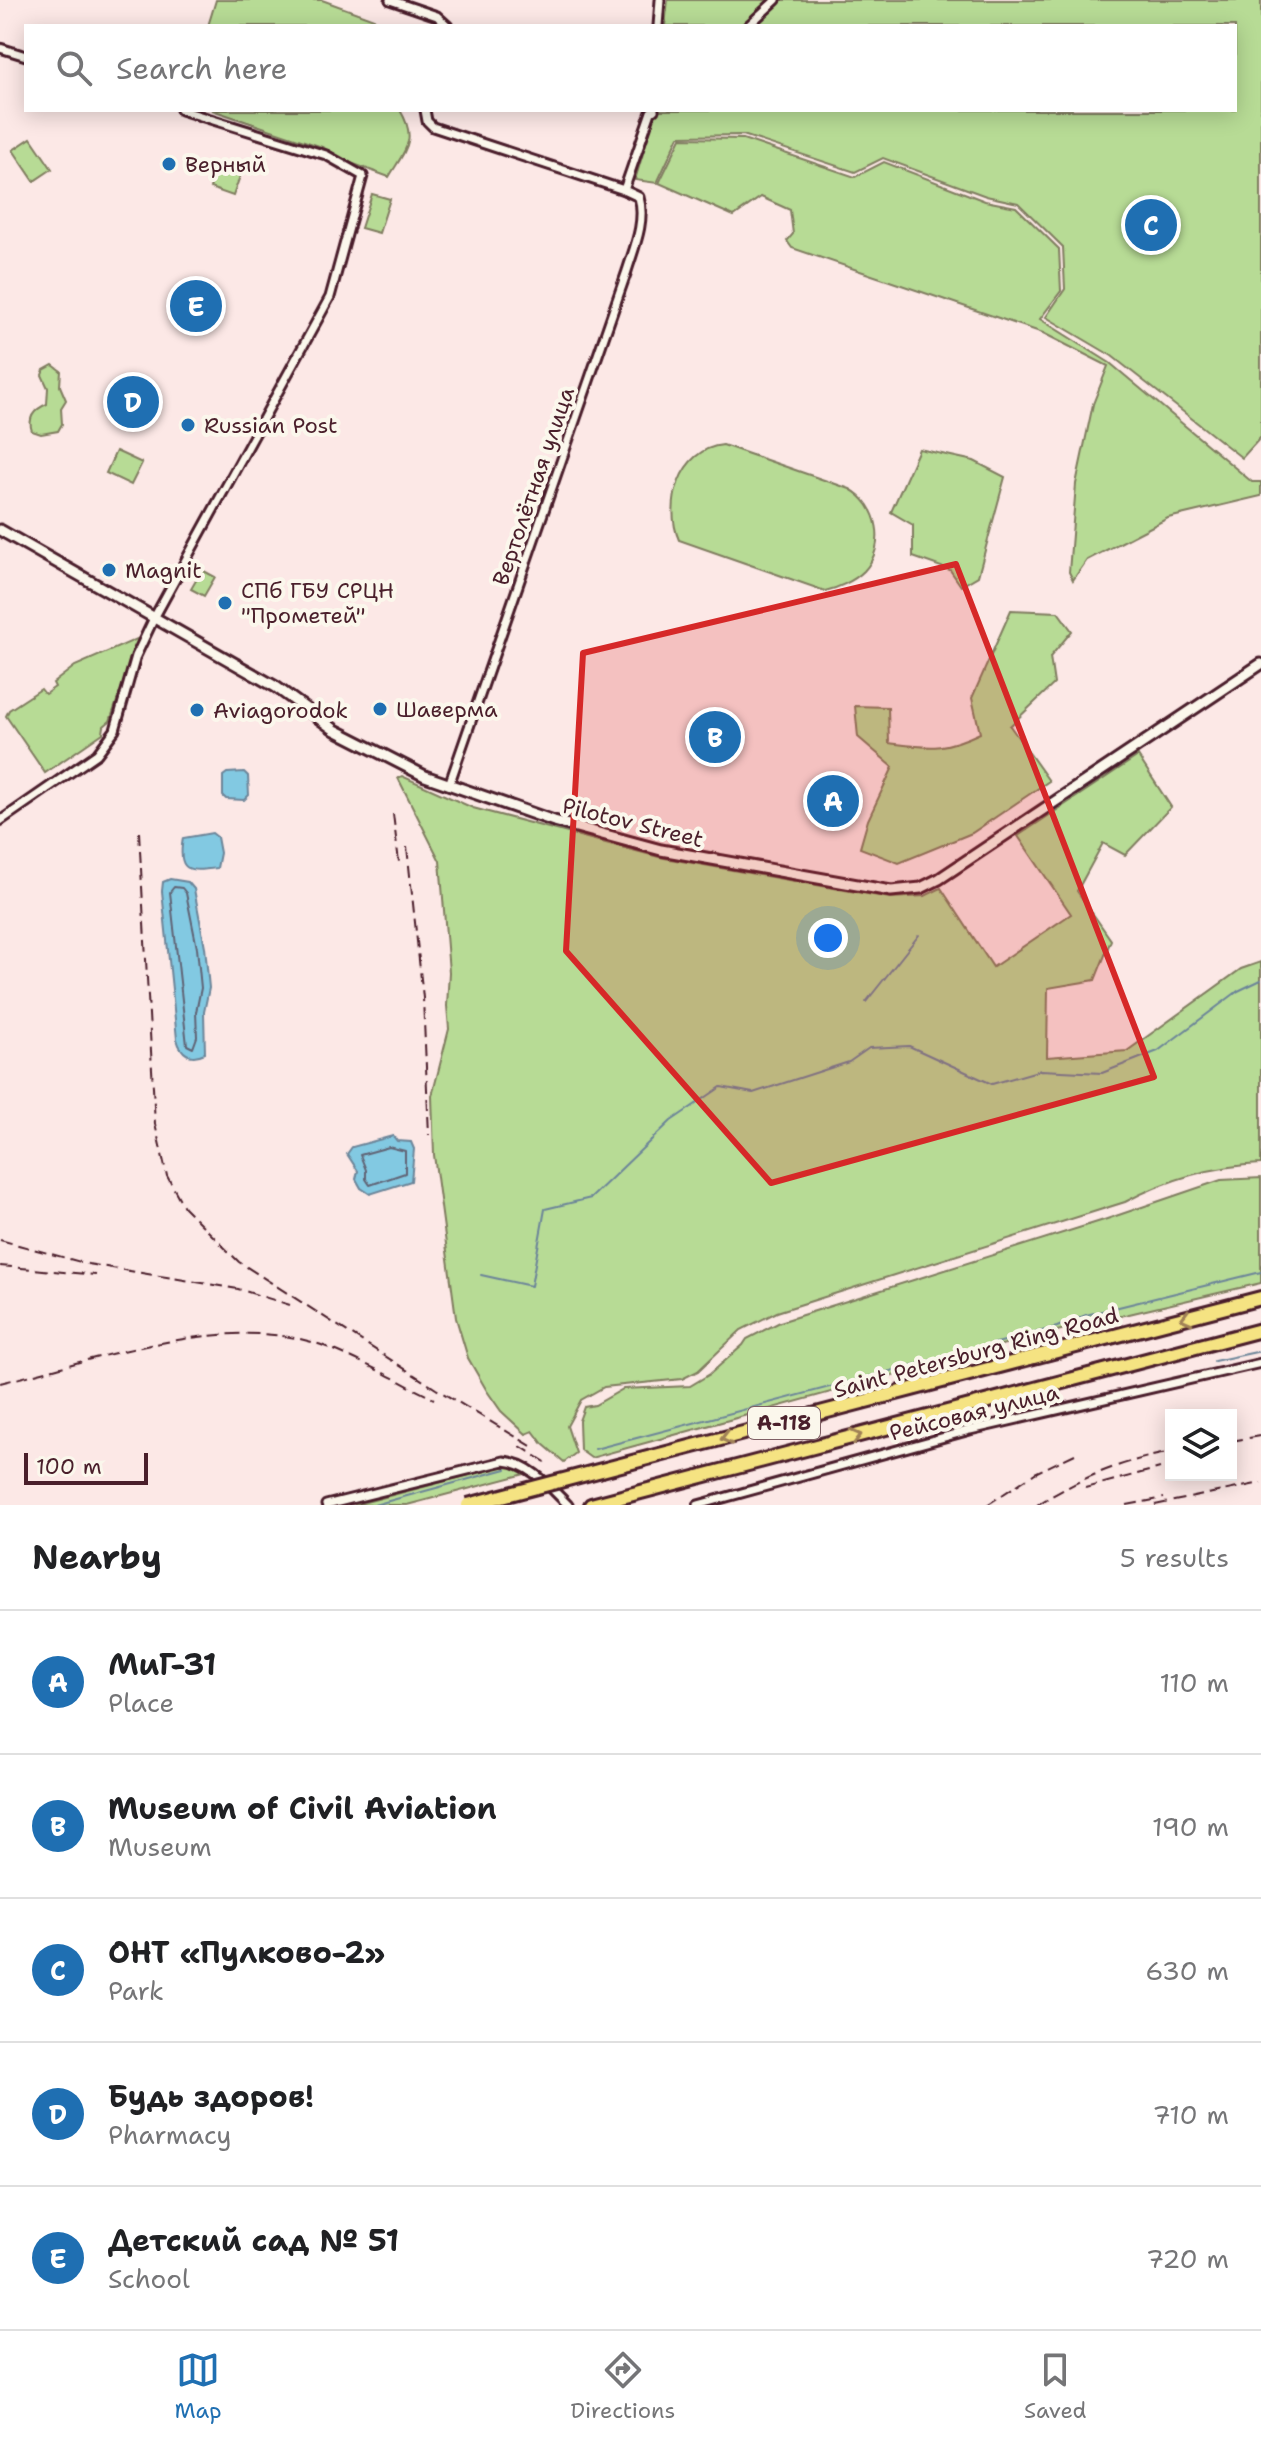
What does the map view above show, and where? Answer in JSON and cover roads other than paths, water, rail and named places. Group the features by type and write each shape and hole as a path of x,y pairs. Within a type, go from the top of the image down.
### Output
{"highway":[{"name":"Saint Petersburg Ring Road","path":"468,1505 1261,1298"},
{"name":"А-118","path":"591,1505 1261,1330"}],"street":[{"path":"390,0 437,16 446,24"},
{"path":"658,24 660,0"},
{"path":"750,24 776,0"},
{"path":"0,48 24,55"},
{"path":"0,821 90,759 110,741 136,656 154,618 330,297 363,176 326,155 187,112"},
{"path":"425,112 427,121 433,127 624,190 652,112"},
{"name":"Вертолётная улица","path":"449,785 627,271 642,217 639,197 624,190"},
{"name":"Pilotov Street","path":"0,530 276,687 335,730 409,770 554,821 661,850 797,876 906,891 939,879 1261,664"},
{"name":"Рейсовая улица","path":"698,1505 970,1430 1261,1363"},
{"path":"326,1505 504,1461 528,1468 568,1505"}],"water":[{"path":"244,772 248,776 249,795 244,800 226,799 223,796 223,776"},
{"path":"212,833 217,837 220,853 217,868 199,870 187,867 182,858 183,838"},
{"path":"170,879 188,882 194,889 205,947 209,988 204,1012 205,1053 195,1056 184,1052 177,1039 162,891 163,882"},
{"path":"393,1136 397,1141 411,1142 414,1149 411,1181 370,1194 361,1188 356,1179 358,1171 347,1154 352,1147"}],"waterway":[{"path":"866,1002 919,935"},
{"path":"481,1275 531,1286 545,1209 591,1198 671,1121 721,1087 753,1093 849,1062 869,1048 909,1046 992,1084 1041,1070 1102,1073 1158,1051 1238,991 1261,980"},
{"path":"595,1449 1057,1327 1086,1315 1261,1272"},
{"path":"1214,1361 1261,1351"},
{"path":"374,1505 506,1469"}],"railway":[{"path":"393,814 399,862"},
{"path":"139,832 155,1124 167,1176 184,1207 239,1262 436,1389 533,1447"},
{"path":"407,847 423,998 429,1135"},
{"path":"0,1240 88,1264 238,1289 290,1305"},
{"path":"0,1266 96,1275"},
{"path":"0,1383 162,1343 205,1336 247,1334 287,1337 324,1346 434,1399"},
{"path":"1237,1440 1261,1436"},
{"path":"520,1446 547,1463"},
{"path":"1037,1505 1101,1472 1165,1453"},
{"path":"987,1505 1035,1473 1075,1454"},
{"path":"1085,1488 1160,1468"},
{"path":"1155,1505 1261,1483"},
{"path":"1127,1505 1164,1498"}],"place":[{"name":"Верный","path":"169,164"},
{"name":"ОНТ «Пулково-2»","path":"1151,225"},
{"name":"Детский сад № 51","path":"196,306"},
{"name":"Будь здоров!","path":"133,402"},
{"name":"Russian Post","path":"188,425"},
{"name":"Magnit","path":"109,570"},
{"name":"СПб ГБУ СРЦН \"Прометей\"","path":"225,603"},
{"name":"Шаверма","path":"380,709"},
{"name":"Aviagorodok","path":"197,710"},
{"name":"Museum of Civil Aviation","path":"715,737"},
{"name":"МиГ-31","path":"833,801"}]}
